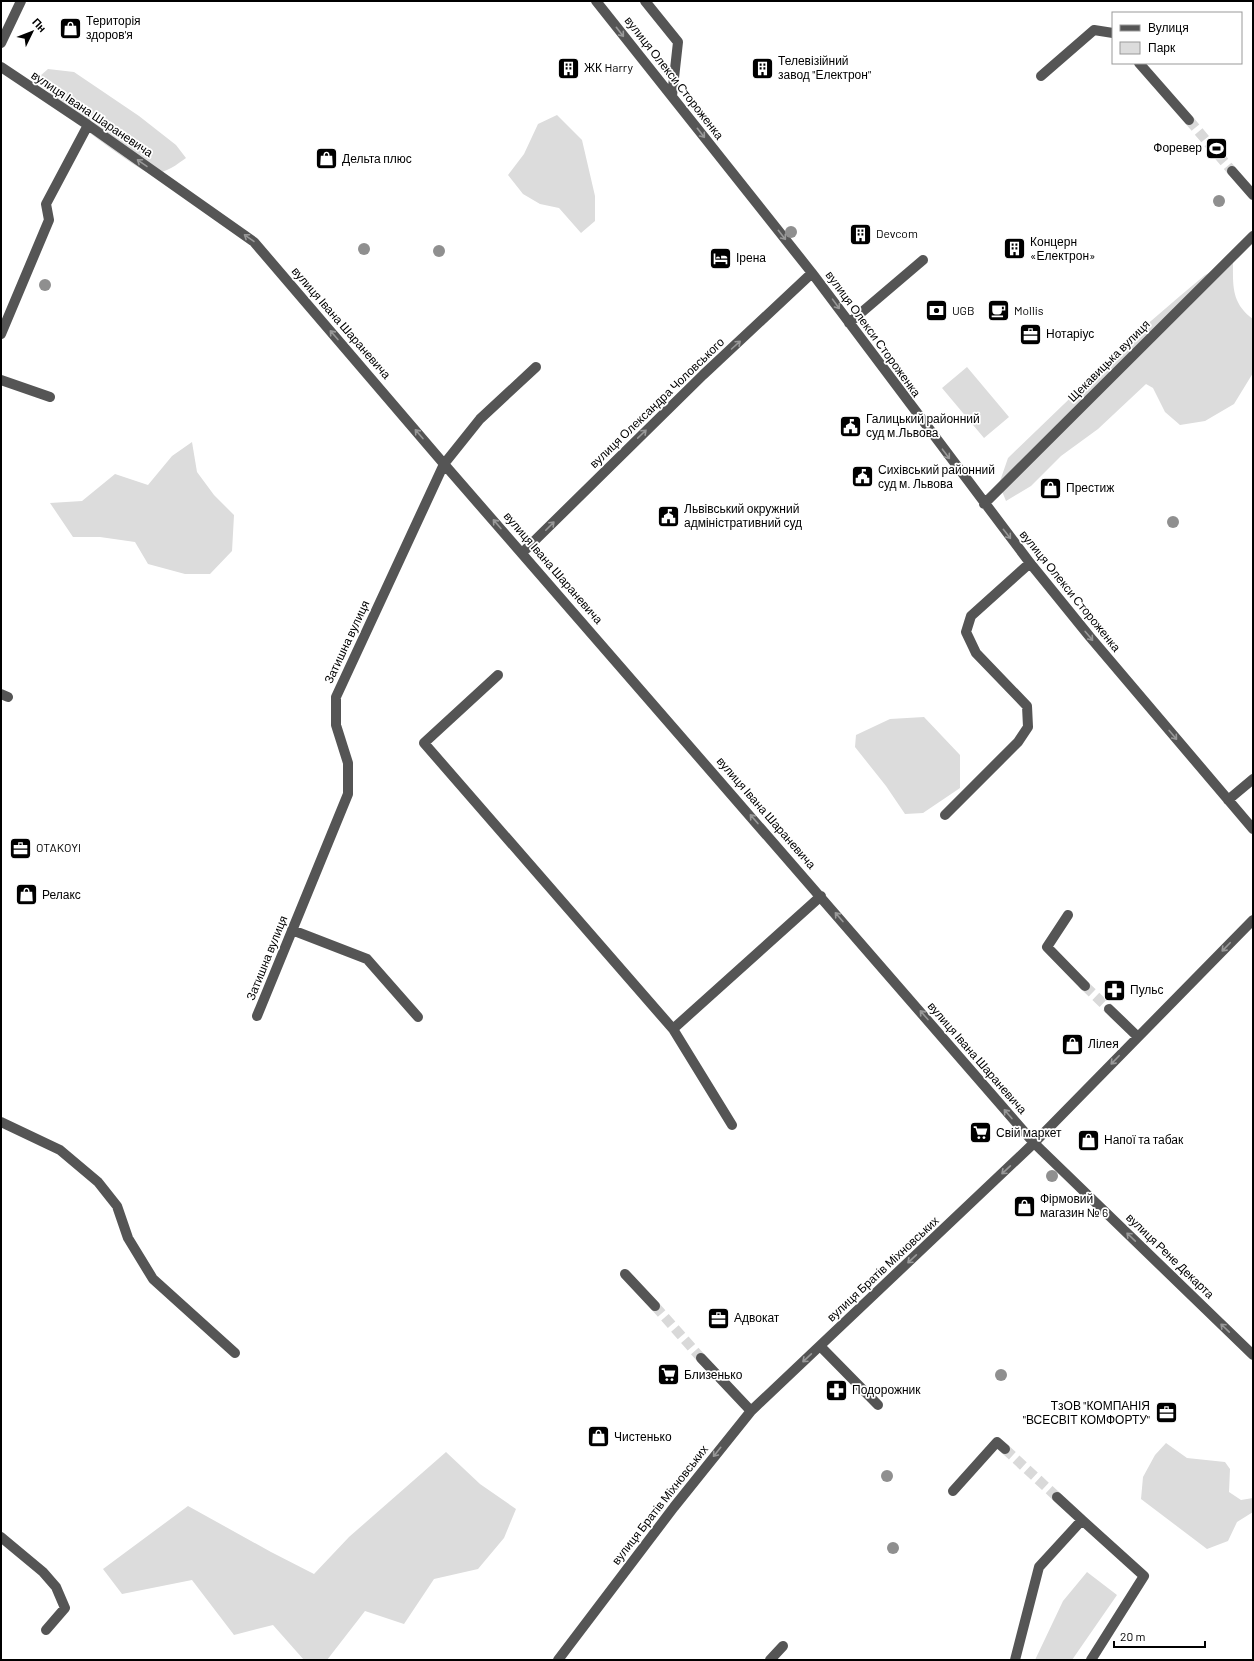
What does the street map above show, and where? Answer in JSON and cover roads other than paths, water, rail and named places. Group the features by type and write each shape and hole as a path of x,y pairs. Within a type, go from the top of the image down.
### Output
{"street":[{"path":"1,43 21,1"},
{"name":"вулиця Олекси Стороженка","path":"596,1 812,273 984,504 1030,563 1253,829"},
{"path":"645,1 678,42 672,96"},
{"path":"1041,76 1094,30 1112,33"},
{"path":"1140,64 1189,120"},
{"name":"вулиця Івана Шараневича","path":"1,67 254,242 444,464 821,896 1034,1143"},
{"path":"1,334 49,220 46,204 88,126"},
{"path":"1232,171 1253,195"},
{"name":"Щекавицька вулиця","path":"984,504 1253,236"},
{"path":"849,323 923,260"},
{"name":"вулиця Олександра Чоловського","path":"522,553 703,375 812,273"},
{"name":"Затишна вулиця","path":"257,1016 348,794 348,763 336,725 336,697 444,464 480,420 536,367"},
{"path":"1,380 50,397"},
{"path":"945,815 1018,742 1028,727 1027,706 976,653 966,632 970,616 1030,563"},
{"path":"498,675 424,743 674,1029 732,1125"},
{"path":"1228,800 1253,779"},
{"path":"674,1029 821,896"},
{"path":"1068,915 1047,947 1086,986"},
{"name":"вулиця Братів Міхновських","path":"558,1660 674,1507 751,1411 1034,1143 1253,920"},
{"path":"292,930 367,959 418,1017"},
{"path":"1109,1009 1138,1037"},
{"path":"1,1122 60,1150 98,1182 117,1206 128,1238 153,1279 235,1353"},
{"name":"вулиця Рене Декарта","path":"1034,1143 1253,1355"},
{"path":"625,1274 655,1306"},
{"path":"820,1346 878,1405"},
{"path":"701,1358 751,1411"},
{"path":"953,1490 997,1442 1005,1448"},
{"path":"1057,1497 1144,1576 1091,1660"},
{"path":"1015,1660 1040,1567 1082,1520"},
{"path":"1,1537 43,1572 56,1587 65,1608 46,1630"},
{"path":"770,1660 783,1646"}],"tunnel":[{"path":"1189,120 1232,171"},
{"path":"1085,986 1109,1009"},
{"path":"655,1306 701,1358"},
{"path":"1005,1449 1057,1497"}],"place":[{"name":"Територія здоров'я","path":"71,28"},
{"name":"ЖК Harry","path":"568,68"},
{"name":"Телевізійний завод \"Електрон\"","path":"762,68"},
{"name":"Форевер","path":"1217,148"},
{"name":"Дельта плюс","path":"326,159"},
{"name":"Devcom","path":"860,234"},
{"name":"Концерн «Електрон»","path":"1014,249"},
{"name":"Ірена","path":"721,258"},
{"name":"UGB","path":"936,311"},
{"name":"Mollis","path":"999,311"},
{"name":"Нотаріус","path":"1030,334"},
{"name":"Галицький районний суд м.Львова","path":"851,426"},
{"name":"Сихівський районний суд м. Львова","path":"863,477"},
{"name":"Престиж","path":"1051,488"},
{"name":"Львівський окружний адміністративний суд","path":"668,516"},
{"name":"OTAKOYI","path":"20,848"},
{"name":"Релакс","path":"26,895"},
{"name":"Пульс","path":"1115,990"},
{"name":"Лілея","path":"1073,1044"},
{"name":"Свій маркет","path":"981,1133"},
{"name":"Напої та табак","path":"1088,1140"},
{"name":"Фірмовий магазин № 6","path":"1025,1206"},
{"name":"Адвокат","path":"719,1318"},
{"name":"Близенько","path":"668,1375"},
{"name":"Подорожник","path":"836,1390"},
{"name":"ТзОВ \"КОМПАНІЯ \"ВСЕСВІТ КОМФОРТУ\"","path":"1166,1413"},
{"name":"Чистенько","path":"598,1437"}]}
